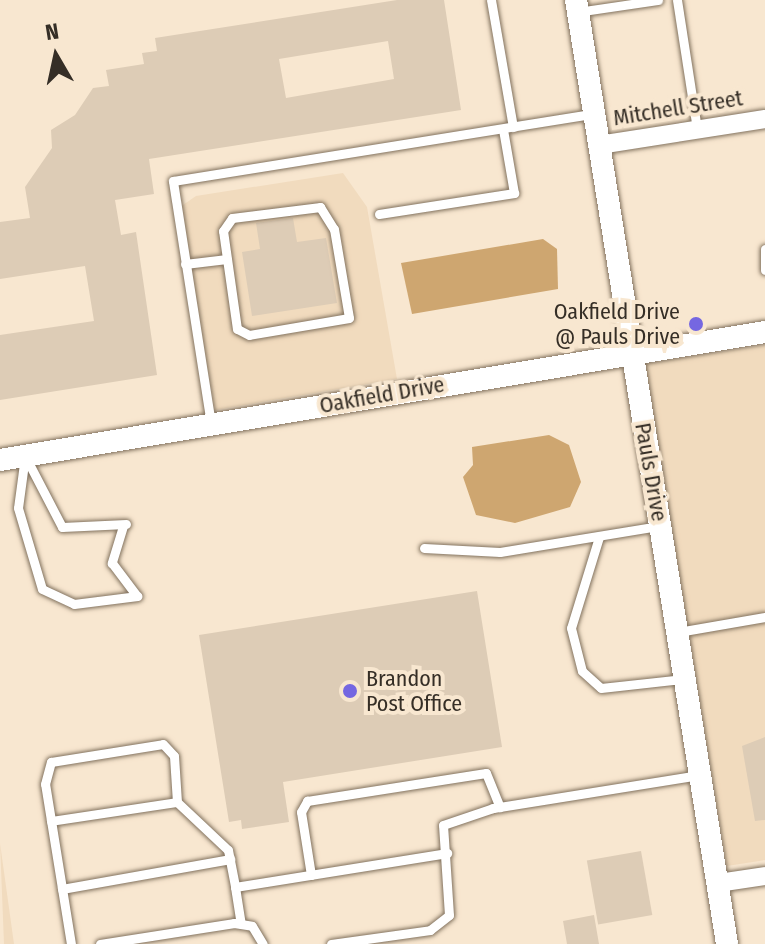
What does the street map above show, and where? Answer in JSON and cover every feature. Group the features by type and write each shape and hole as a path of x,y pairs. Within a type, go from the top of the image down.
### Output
{"street":[{"name":"Pauls Drive","path":"576,6 727,944"},
{"name":"Mitchell Street","path":"599,145 765,119"},
{"name":"Oakfield Drive","path":"0,460 765,332"},
{"path":"718,883 765,876"}],"lane":[{"path":"379,214 514,193 491,0"},
{"path":"576,6 658,0"},
{"path":"677,0 697,129"},
{"path":"211,424 173,181 593,114"},
{"path":"320,207 334,229 349,318 249,335 237,329 227,259 223,231 232,218 320,207"},
{"path":"765,249 765,270"},
{"path":"185,264 227,259"},
{"path":"25,456 62,527 126,524 116,534 112,563 137,596 74,604 42,589 18,508 25,456"},
{"path":"424,548 500,552 660,526"},
{"path":"599,537 571,628 582,671 601,688 686,678"},
{"path":"678,632 765,617"},
{"path":"71,944 45,784 51,762 163,744 174,756 177,802 230,859 241,924"},
{"path":"311,875 301,812 307,801 486,773 500,807"},
{"path":"331,944 430,930 449,915 443,825 500,807 702,775"},
{"path":"51,821 177,802"},
{"path":"235,887 447,853"},
{"path":"62,889 230,859"},
{"path":"100,944 241,924 252,926 263,944"}],"shaded area":[{"path":"343,173 367,207 397,379 215,410 180,207 196,196"},
{"path":"543,239 557,249 558,289 412,314 401,263"},
{"path":"765,345 765,860 727,866 645,364"},
{"path":"549,435 569,445 581,482 570,507 515,523 476,515 463,477 473,465 472,447"},
{"path":"0,843 14,944 4,944"}],"building":[{"path":"397,0 444,0 461,110 149,159 154,194 115,200 121,235 136,232 157,375 0,400 0,335 94,321 85,266 0,279 0,222 30,218 25,187 52,148 51,130 75,115 93,88 109,86 106,70 144,64 142,53 157,51 155,38","holes":["388,41 394,79 286,98 279,59"]},
{"path":"293,218 297,242 326,238 337,303 252,316 242,252 260,249 256,223"},
{"name":"Brandon Post Office","path":"477,591 502,747 283,782 289,822 242,829 241,820 229,822 199,635"},
{"path":"765,737 765,820 755,821 742,746"},
{"path":"641,851 652,915 598,925 587,861"},
{"path":"594,915 599,944 567,944 563,921"}],"place":[{"name":"Oakfield Drive @ Pauls Drive","path":"696,324"},
{"name":"Brandon Post Office","path":"350,691"}]}
